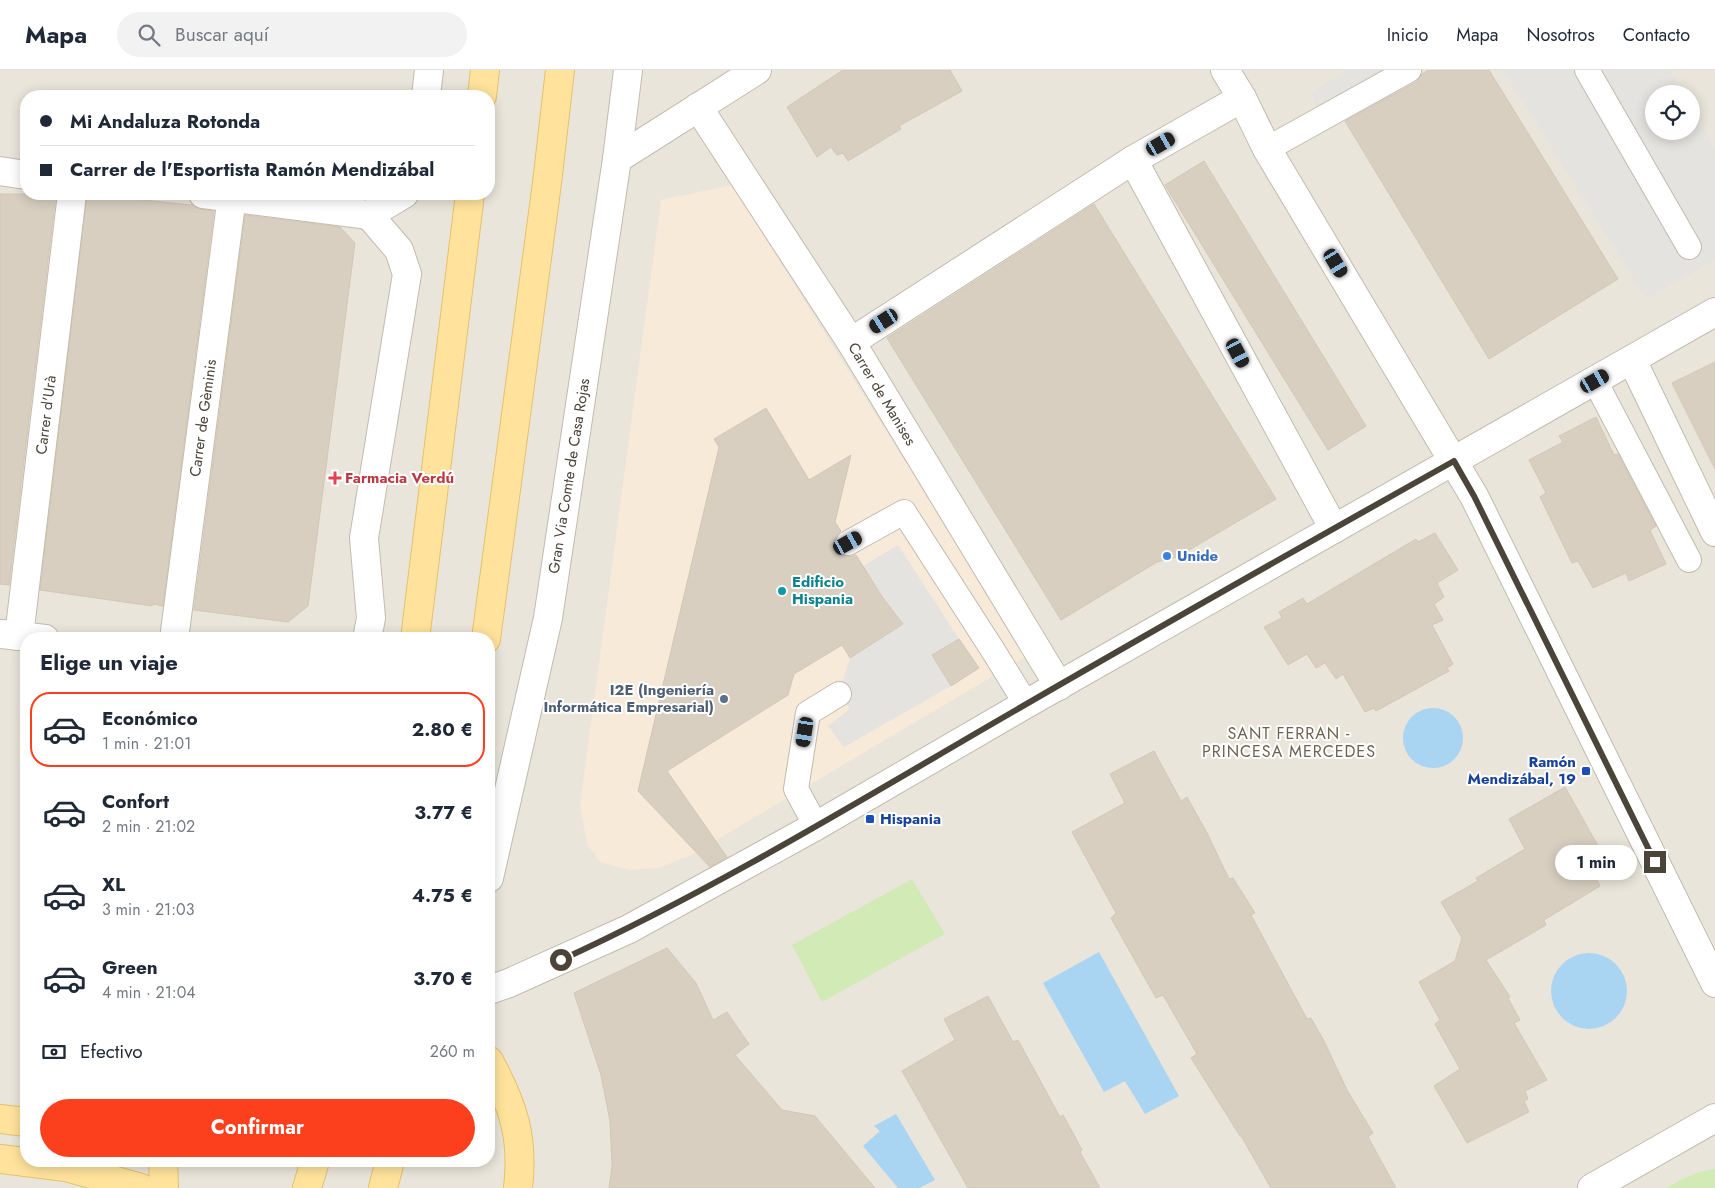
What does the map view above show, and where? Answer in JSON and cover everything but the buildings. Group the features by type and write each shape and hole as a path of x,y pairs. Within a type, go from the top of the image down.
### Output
{"main road":[{"path":"483,90 485,70"},
{"path":"487,632 547,183 560,70"},
{"path":"416,632 469,200"},
{"path":"495,1072 507,1094 517,1130 520,1167 518,1188"},
{"path":"0,1119 20,1121"},
{"path":"0,1159 20,1162"},
{"path":"59,1167 141,1188"},
{"path":"163,1167 164,1188"},
{"path":"308,1188 313,1167"},
{"path":"383,1188 388,1167"}],"street":[{"path":"427,90 429,70"},
{"name":"Gran Via Comte de Casa Rojas","path":"495,852 548,618 617,159 628,70"},
{"path":"617,159 757,70"},
{"path":"1225,70 1242,98 1267,149 1474,496 1715,983"},
{"path":"851,342 1133,160 1242,98"},
{"name":"Carrer de Manises","path":"698,107 851,342 1059,686"},
{"path":"1133,160 1334,528"},
{"path":"0,171 20,174"},
{"name":"Carrer d'Urà","path":"9,635 71,200"},
{"name":"Carrer de Gèminis","path":"175,632 231,200"},
{"path":"261,200 369,215 394,200"},
{"path":"368,632 371,618 364,538 407,274 399,250 369,215"},
{"path":"495,988 629,929 816,826 1026,704 1715,312"},
{"path":"1632,360 1715,532"},
{"path":"1592,1188 1715,1118"}],"lane":[{"path":"1267,149 1409,70"},
{"path":"1587,70 1689,247"},
{"path":"1595,381 1689,560"},
{"path":"848,543 904,512 1026,704"},
{"path":"816,826 796,789 808,713 839,694"}],"shaded area":[{"path":"0,70 1715,70 1715,1188 0,1188"},
{"path":"1349,70 1416,70 1327,125 1310,93"},
{"path":"1503,70 1670,70 1678,85 1645,85 1645,140 1700,140 1700,123 1715,149 1715,260 1646,299"},
{"path":"732,185 1027,656 691,855 659,868 629,870 600,862 587,844 580,805 661,200"},
{"path":"898,545 959,639 932,655 951,686 844,747 828,726 850,709 839,694 850,658 903,624 898,617 895,618 863,566"}],"green space":[{"path":"912,879 945,934 822,1002 792,945"},
{"path":"1715,1169 1715,1188 1666,1188 1696,1174"}],"water":[{"path":"1433,708 1449,713 1454,717 1458,722 1463,738 1458,754 1454,759 1449,763 1433,768 1417,763 1412,759 1408,754 1403,738 1408,722 1412,717 1417,713"},
{"path":"1099,952 1179,1096 1145,1114 1125,1081 1104,1092 1043,983"},
{"path":"1582,953 1596,953 1610,959 1621,970 1627,984 1624,1006 1616,1018 1596,1029 1582,1029 1568,1023 1557,1012 1551,998 1551,984 1557,970 1568,959"},
{"path":"896,1114 935,1180 919,1188 898,1188 863,1146 880,1131 874,1126"}],"place":[{"name":"Farmacia Verdú","path":"335,478"},
{"name":"Unide","path":"1167,556"},
{"name":"Edificio Hispania","path":"782,591"},
{"name":"I2E (Ingeniería Informática Empresarial)","path":"724,699"},
{"name":"Ramón Mendizábal, 19","path":"1586,771"},
{"name":"Hispania","path":"870,819"}],"district":[{"name":"SANT FERRAN - PRINCESA MERCEDES","path":"1289,742"}],"route":[{"path":"561,960 629,929 816,826 1026,704 1454,461 1474,496 1655,862"}]}
